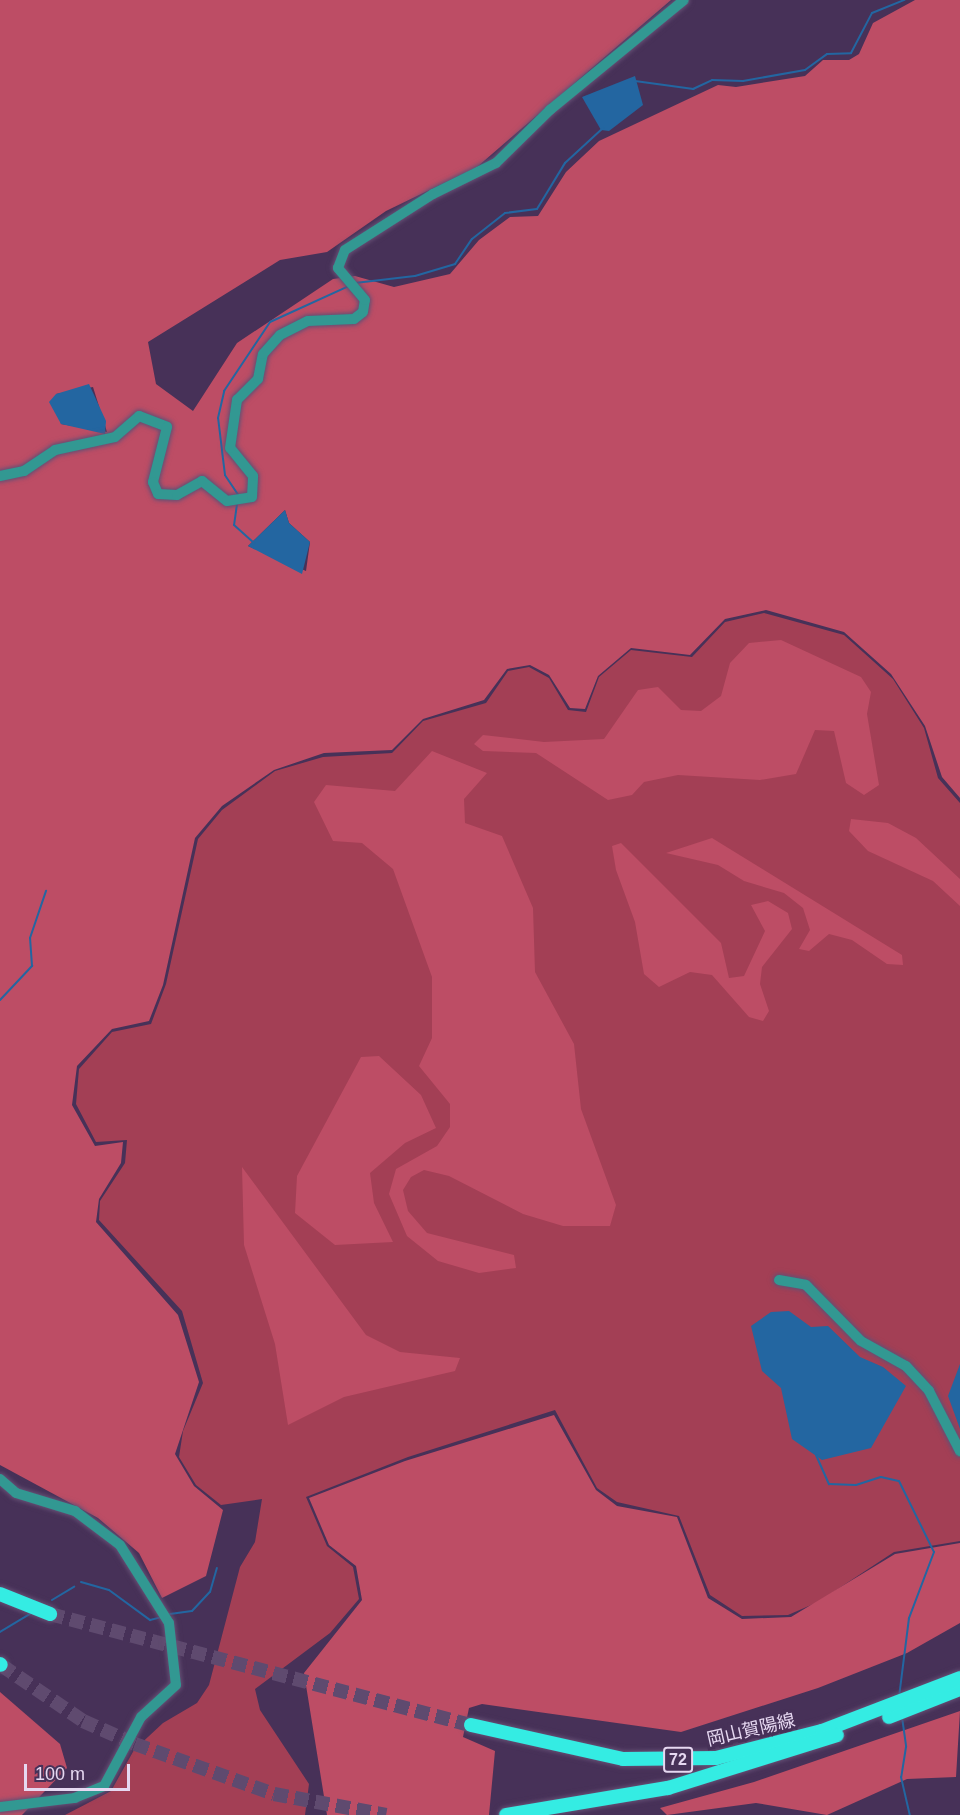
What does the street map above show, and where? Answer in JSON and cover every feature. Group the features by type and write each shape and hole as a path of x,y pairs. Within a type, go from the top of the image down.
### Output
{"main road":[{"path":"0,1594 50,1614"},
{"name":"岡山賀陽線","path":"506,1815 556,1810 668,1788 746,1765 959,1684"},
{"name":"岡山賀陽線","path":"471,1725 582,1752 669,1761 761,1749 879,1716"}],"street":[{"path":"0,476 24,471 55,450 115,437 144,416 164,423 169,434 153,482 158,494 177,495 202,481 238,502 252,497 256,485 230,448 237,400 258,380 267,347 289,329 308,321 360,316 365,300 351,285 337,261 351,244 496,163 550,110 684,0"},
{"path":"779,1280 806,1285 861,1341 906,1366 929,1391 960,1450"},
{"path":"0,1479 16,1493 75,1510 120,1545 169,1623 176,1685 141,1717 104,1786 75,1798 0,1807"}],"shaded area":[{"path":"0,0 671,0 477,167 386,211 327,252 280,260 148,342 156,384 193,411 237,343 333,279 355,276 394,287 450,274 479,240 510,217 538,216 566,172 599,141 718,85 736,87 805,76 823,60 849,60 859,54 873,23 915,0 960,0 960,798 942,777 925,726 891,674 844,632 766,610 725,619 690,655 631,648 598,676 585,709 570,708 549,675 530,665 507,669 484,700 423,719 392,750 324,753 274,770 222,806 195,838 163,985 149,1021 112,1029 77,1066 72,1105 95,1146 123,1142 121,1163 99,1199 96,1222 178,1315 199,1382 175,1454 194,1486 223,1510 206,1576 162,1598 139,1553 98,1518 0,1465","holes":["93,387 107,432 61,424 56,394","285,510 289,523 310,542 306,571 248,546"]},
{"path":"764,613 844,635 893,679 924,728 938,778 960,803 960,1541 894,1552 818,1602 788,1615 742,1616 710,1595 679,1516 617,1502 597,1488 555,1410 408,1457 306,1497 327,1546 353,1567 359,1599 330,1633 255,1689 260,1710 309,1784 305,1815 65,1815 111,1791 134,1750 163,1723 197,1703 209,1685 240,1567 255,1542 262,1499 221,1505 196,1485 179,1457 183,1431 203,1383 182,1311 99,1220 100,1201 125,1163 127,1140 96,1142 76,1104 79,1069 112,1032 151,1024 166,984 198,839 222,810 275,771 323,757 392,753 423,721 486,703 508,671 529,667 549,678 568,710 586,712 599,677 631,650 692,657 725,622"},
{"path":"781,640 861,677 871,692 867,714 879,785 864,795 846,783 834,731 815,730 796,774 760,780 678,775 644,782 632,795 608,800 536,753 483,751 474,744 483,735 544,742 604,739 638,690 658,687 681,710 701,711 721,696 730,663 749,643"},
{"path":"432,751 487,773 464,799 465,823 502,836 533,908 535,972 574,1044 581,1109 616,1205 610,1226 563,1226 523,1214 449,1176 424,1170 411,1177 403,1190 408,1211 427,1233 514,1255 516,1268 479,1273 438,1261 407,1236 389,1194 396,1169 437,1146 450,1127 450,1104 419,1066 432,1038 432,977 393,869 362,843 333,841 314,802 326,785 395,791"},
{"path":"851,819 888,823 916,838 960,879 960,906 933,881 868,851 849,831"},
{"path":"712,838 902,955 903,965 887,964 852,940 829,934 809,951 799,949 810,930 803,908 784,893 744,881 718,865 666,853"},
{"path":"621,843 721,943 729,978 744,976 765,931 751,905 768,901 788,913 792,929 762,967 760,984 769,1011 763,1021 749,1017 712,975 690,972 659,987 644,974 635,922 616,870 612,846"},
{"path":"379,1056 421,1095 436,1128 405,1143 370,1173 374,1203 393,1242 335,1245 295,1213 297,1176 361,1057"},
{"path":"242,1167 366,1335 400,1352 460,1358 455,1371 344,1397 288,1425 275,1344 244,1245"},
{"path":"554,1415 596,1490 617,1506 677,1517 708,1598 742,1619 791,1617 895,1554 960,1543 960,1623 907,1653 818,1688 681,1732 482,1704 469,1708 463,1737 495,1751 489,1815 327,1815 304,1673 362,1600 356,1566 329,1545 309,1498 405,1461"},
{"path":"0,1692 60,1744 67,1768 22,1815 0,1815"},
{"path":"960,1711 956,1777 907,1779 827,1815 756,1803 667,1815 660,1808 754,1782"}],"water":[{"path":"635,76 643,105 609,131 601,130 582,97"},
{"path":"89,384 106,421 105,434 61,424 49,402 56,394"},
{"path":"285,510 289,523 310,542 302,574 248,546"},
{"path":"789,1311 811,1327 828,1326 860,1357 883,1367 906,1386 871,1448 822,1460 792,1439 781,1388 762,1371 751,1326 771,1312"},
{"path":"960,1364 960,1429 948,1396"}],"waterway":[{"path":"635,81 693,89 712,80 743,81 805,70 827,54 851,53 872,13 905,0"},
{"path":"355,283 415,276 455,264 472,239 505,213 537,209 565,163 603,128"},
{"path":"239,496 225,475 218,418 224,391 270,322 349,286"},
{"path":"237,504 234,525 254,543"},
{"path":"0,1000 32,966 30,938 46,891"},
{"path":"816,1455 829,1484 856,1485 881,1477 899,1481 934,1552 909,1618 899,1697"},
{"path":"170,1614 192,1611 210,1592 217,1568"},
{"path":"81,1582 109,1590 150,1620 162,1617"},
{"path":"52,1600 74,1587"},
{"path":"0,1632 30,1614"},
{"path":"902,1717 906,1747 901,1777 910,1815"}],"tunnel":[{"path":"50,1614 471,1725"},
{"path":"1,1665 83,1721 135,1744 274,1794 386,1815"}]}
